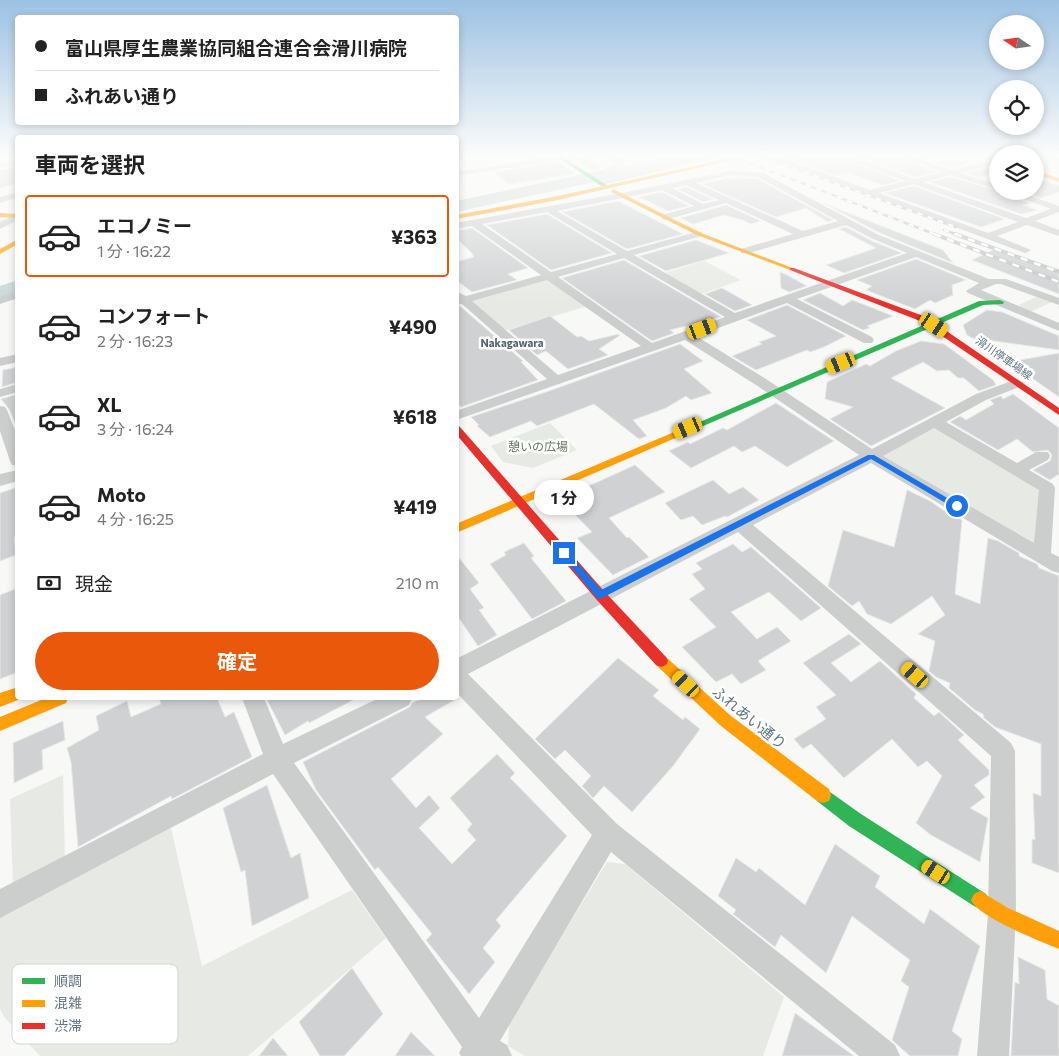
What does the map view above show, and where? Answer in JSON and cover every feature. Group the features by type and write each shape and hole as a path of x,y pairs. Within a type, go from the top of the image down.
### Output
{"street":[{"path":"459,217 519,206"},
{"path":"459,226 549,210 557,206"},
{"name":"滑川停車場線","path":"645,206 699,234 922,319 934,325 1059,412"},
{"path":"740,206 802,234"},
{"path":"816,206 844,222 915,254 988,283"},
{"path":"906,206 1026,250"},
{"path":"982,206 1059,233"},
{"path":"989,236 1059,208 1054,206"},
{"path":"665,217 702,207"},
{"path":"549,210 733,317"},
{"path":"0,215 15,216"},
{"path":"0,226 15,217"},
{"path":"745,251 844,222"},
{"path":"474,223 650,347"},
{"path":"459,299 699,234"},
{"path":"0,252 15,243"},
{"path":"459,415 915,254"},
{"path":"972,291 988,283 1002,281 1059,302"},
{"path":"972,291 1059,327"},
{"path":"841,351 922,319 971,297 972,291"},
{"path":"459,528 773,391 934,325 982,303 1000,302 1029,291"},
{"path":"0,301 15,295"},
{"path":"788,299 868,340"},
{"path":"459,300 557,381"},
{"path":"686,335 756,384 773,391 871,456 1059,566"},
{"path":"0,362 15,359"},
{"path":"756,384 779,375"},
{"path":"459,668 871,456 981,397 1017,383"},
{"path":"0,393 15,389"},
{"path":"0,410 15,452"},
{"path":"935,422 1047,488 1042,556"},
{"name":"ふれあい通り","path":"459,431 600,595 659,659 726,721 855,820 1002,914 1059,940"},
{"path":"1018,470 1042,456"},
{"path":"0,480 15,476"},
{"path":"739,523 1003,751 1002,914 993,1056"},
{"path":"459,679 608,833 884,1056"},
{"path":"0,700 15,694"},
{"path":"0,724 57,700"},
{"path":"254,700 277,760 483,1053 608,833"},
{"path":"0,904 397,700"}],"green space":[{"path":"704,261 741,280 701,294 665,273"},
{"path":"544,279 550,280 588,306 503,331 471,303 472,300"},
{"path":"1036,297 1052,302 1030,312 1019,305"},
{"path":"933,422 1044,486 1042,556 871,456"},
{"name":"憩いの広場","path":"550,423 577,450 533,468 503,462 491,446"},
{"path":"63,775 65,860 13,887 10,799"},
{"path":"171,828 202,966 352,890 386,938 248,1056 40,1056 29,1044 178,1044 178,964 12,964 12,1026 0,1009 0,917"},
{"path":"607,862 625,864 784,997 763,1056 525,1056 508,1046 509,1022"}],"building":[{"path":"591,206 628,206 683,234 627,249 562,212"},
{"path":"658,206 688,206 668,211"},
{"path":"722,206 729,206 761,221 751,224 724,215 693,224 681,218"},
{"path":"752,206 808,206 833,220 828,222 806,208 776,217"},
{"path":"829,206 943,250 953,263 880,233"},
{"path":"922,206 970,206 1005,219 981,227"},
{"path":"999,206 1027,206 1037,210 1021,214"},
{"path":"547,214 612,253 551,270 487,225"},
{"path":"846,227 872,241 902,253 844,273 826,265 876,248 839,229"},
{"path":"472,228 528,268 508,274 517,280 472,292 459,282 459,261 474,257 472,255 474,255 459,241 459,230"},
{"path":"696,240 729,253 666,271 639,256"},
{"path":"995,249 1059,274 1059,294 972,260"},
{"path":"916,259 966,280 952,285 953,295 935,303 930,300 915,309 866,290 872,286 857,280"},
{"path":"624,260 721,317 670,330 674,333 652,341 562,278"},
{"path":"780,272 807,286 789,292 781,288"},
{"path":"722,288 752,305 735,311 705,294"},
{"path":"820,293 843,306 852,300 893,316 867,326 870,328 863,330 803,300"},
{"path":"787,305 846,336 824,347 810,352 807,350 756,370 732,356 762,344 759,342 776,336 747,320"},
{"path":"459,306 523,361 521,362 538,380 461,407 459,405"},
{"path":"987,310 1002,312 1059,336 1059,350 972,338 967,335 963,325"},
{"path":"550,316 577,337 581,336 589,341 619,334 619,336 599,349 608,355 568,369 546,351 537,355 509,330"},
{"path":"921,341 944,344 993,380 996,385 979,391 964,378 958,378 949,370 937,371 923,362 891,378 945,408 871,446 830,419 853,407 825,399 827,382 866,364 870,366 896,351"},
{"path":"680,344 703,361 684,369 712,393 691,400 686,396 666,408 633,420 647,436 639,439 594,404 537,426 531,421 490,437 477,426 479,425 471,417 549,391"},
{"path":"1059,353 1059,397 1009,362"},
{"path":"15,368 15,383 2,387 3,370"},
{"path":"1013,394 1059,428 1059,474 1050,480 1033,470 1050,461 1052,455 1048,450 1033,452 1017,439 998,450 950,422 960,416 966,420 994,404 990,400 1001,396 1003,399"},
{"path":"15,395 15,423 9,409 1,399"},
{"path":"776,403 834,441 787,467 755,446 742,452 734,446 691,468 669,451 688,442 690,444 723,428 727,430"},
{"path":"635,465 665,492 609,518 627,538 629,537 649,557 613,575 577,538 592,532 560,499"},
{"path":"713,480 729,494 743,487 759,500 727,517 725,516 702,525 693,516 681,520 665,503"},
{"path":"15,488 15,555 0,561 0,493"},
{"path":"907,490 962,520 955,594 980,604 988,538 998,541 1019,553 1019,556 1037,564 1039,568 1059,576 1059,873 1032,863 1032,839 1035,840 1033,793 1041,796 1041,744 995,727 984,718 983,714 975,710 949,688 950,683 936,677 929,671 935,641 918,634 945,615 932,596 891,624 867,614 859,601 852,606 828,586 843,530 894,547"},
{"path":"524,543 534,556 531,558 566,601 532,619 490,564 506,555 504,552"},
{"path":"733,544 742,552 751,547 821,608 801,621 769,592 731,612 757,639 777,627 791,641 758,661 766,670 741,684 732,674 716,682 682,647 716,627 689,599 705,589 692,574 702,569 696,563"},
{"path":"459,558 479,583 470,589 484,608 479,610 497,635 478,646 459,618"},
{"path":"15,589 15,673 0,679 0,595"},
{"path":"849,634 861,644 831,663 851,682 880,661 916,694 914,698 934,716 939,712 964,735 958,740 989,770 989,775 974,785 985,797 970,808 988,818 980,862 931,835 916,823 942,776 927,761 918,767 892,739 844,778 811,744 803,749 794,739 826,719 816,707 836,695 803,663"},
{"path":"618,658 659,690 653,696 683,720 685,717 700,729 673,766 632,812 604,786 593,798 582,786 591,776 565,750 555,759 535,739"},
{"path":"160,700 218,700 225,717 234,712 252,757 172,799 171,796 78,847 71,762 67,748 99,730 96,716 127,701 131,717 161,704"},
{"path":"267,700 353,700 309,723 308,721 285,735"},
{"path":"418,700 455,700 425,717 443,734 391,779 416,808 429,795 440,808 419,828 452,864 476,840 467,830 472,824 450,798 497,754 515,773 510,778 567,836 496,920 501,926 483,948 495,962 469,994 426,940 432,934 378,867 375,870 316,790 303,762 410,707 412,703"},
{"path":"63,721 65,740 42,750 43,769 14,783 13,743"},
{"path":"267,785 291,858 300,853 309,898 252,926 245,870 241,872 223,808"},
{"path":"835,844 880,876 875,887 924,924 930,909 980,946 952,1031 962,1039 958,1056 910,1056 892,1040 909,987 901,981 910,960 852,916 826,973 781,935 775,947 733,914 736,910 718,896 736,858 756,872 759,868 805,905"},
{"path":"1018,957 1045,970 1047,999 1059,1006 1059,1056 1011,1056 1015,982 1019,984"},
{"path":"352,968 383,1014 344,1056 320,1056 299,1022"},
{"path":"795,1013 854,1056 782,1056"},
{"path":"411,1032 435,1056 395,1056"},
{"path":"273,1038 288,1056 259,1056"}],"waterway":[{"path":"0,293 15,287"}],"railway":[{"path":"862,206 937,235"},
{"path":"899,206 956,227"},
{"path":"944,230 958,235"},
{"path":"934,234 1059,282"},
{"path":"955,234 1059,272"}],"traffic: fast":[{"path":"691,428 982,303 1000,302"},
{"path":"823,795 855,820 980,900"}],"traffic: slow":[{"path":"459,216 514,206"},
{"path":"644,206 699,234 792,269"},
{"path":"0,215 15,216"},
{"path":"0,252 15,243"},
{"path":"459,528 691,428"},
{"path":"661,661 726,721 823,795"},
{"path":"0,700 15,694"},
{"path":"0,724 56,700"},
{"path":"980,900 1002,914 1059,940"}],"traffic: jam":[{"path":"792,269 923,319 1059,412"},
{"path":"459,431 600,595 661,661"}],"district":[{"name":"Nakagawara","path":"512,343"}],"route":[{"path":"564,553 600,595 871,456 957,506"}]}
